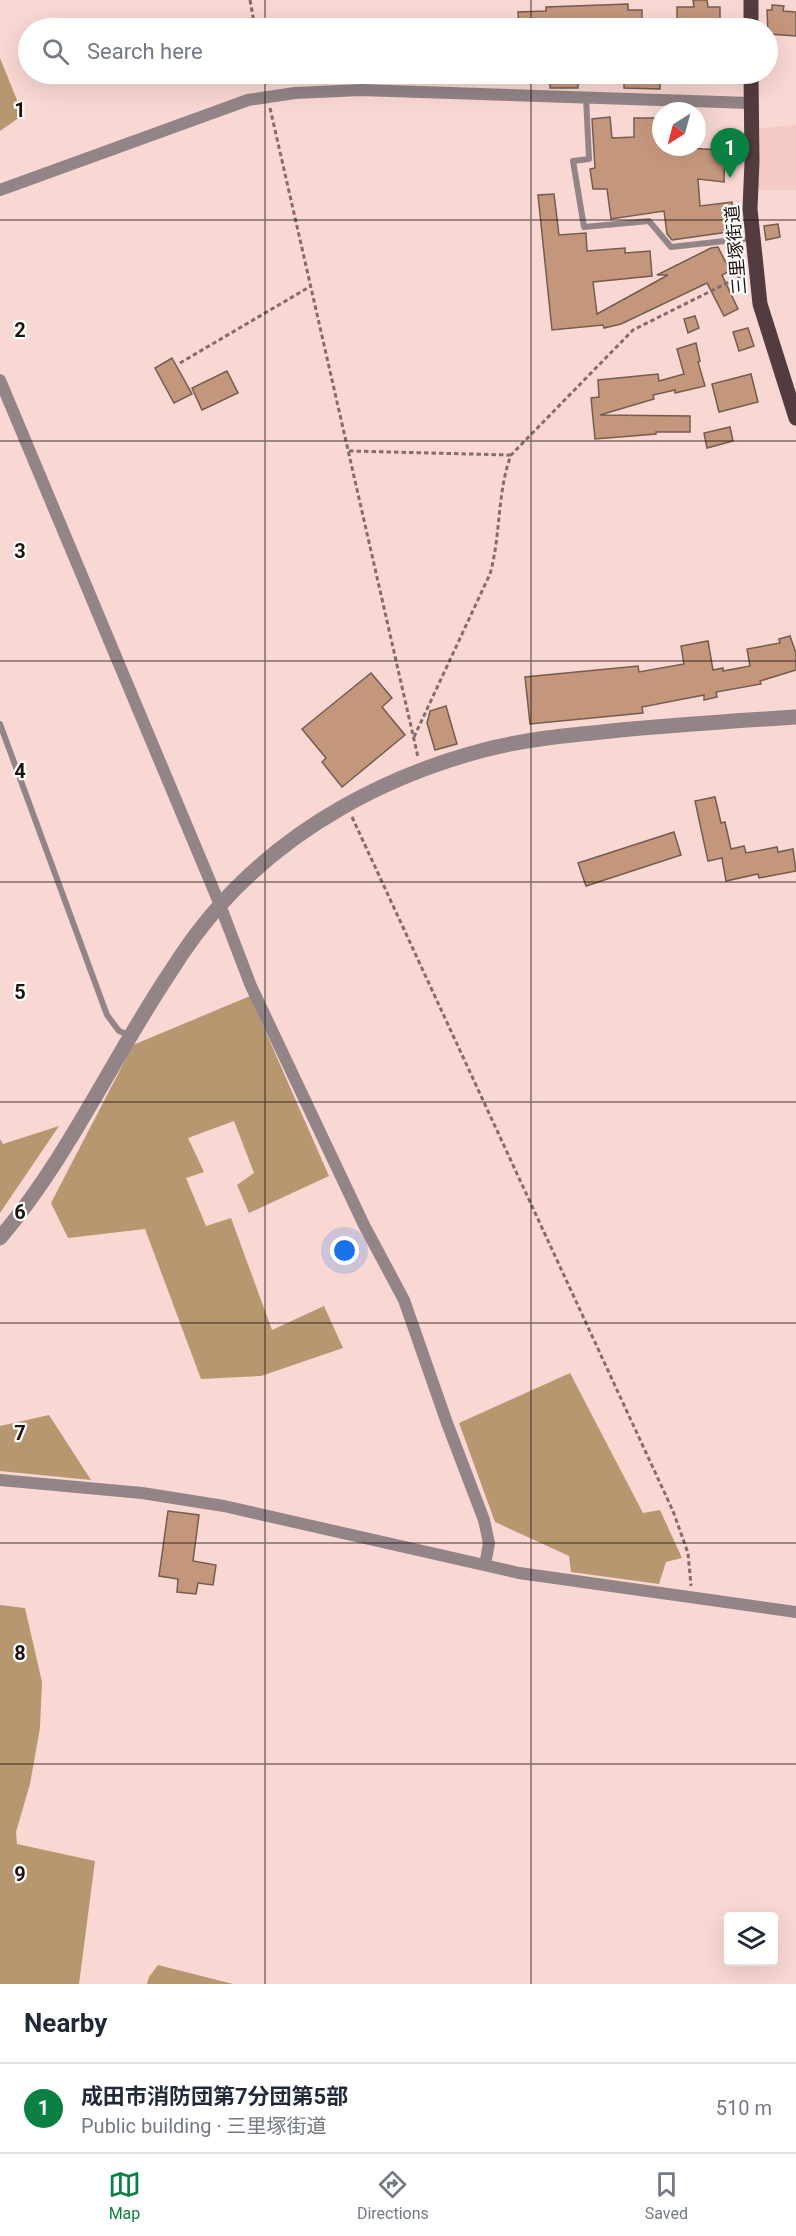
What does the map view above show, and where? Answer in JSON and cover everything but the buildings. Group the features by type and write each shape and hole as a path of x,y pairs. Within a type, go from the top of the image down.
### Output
{"main road":[{"path":"751,0 751,18"},
{"name":"三里塚街道","path":"751,84 750,209 760,304 796,418"}],"street":[{"path":"0,190 248,100 295,93 361,90 751,103"},
{"path":"0,380 220,905 255,996 364,1225 404,1300 484,1520 489,1543 485,1565"},
{"path":"0,1238 43,1182 75,1132 129,1036 170,972 220,905 246,878 310,827 346,804 379,788 422,770 483,750 566,735 796,717"},
{"path":"0,1479 142,1493 224,1506 519,1573 796,1612"}],"lane":[{"path":"586,97 589,159 573,162 584,227 649,221 671,247 752,238"},
{"path":"0,724 107,1015 119,1030 129,1036"}],"path":[{"path":"250,0 253,18"},
{"path":"265,84 350,451 413,739 422,770"},
{"path":"413,739 490,574 496,554 506,468 511,455 633,330 756,268"},
{"path":"180,363 311,286"},
{"path":"350,451 511,455"},
{"path":"346,804 673,1511 688,1552 691,1584 688,1596"}],"shaded area":[{"path":"0,58 23,115 0,131"},
{"path":"796,125 796,190 758,190 760,128"},
{"path":"250,996 329,1176 249,1213 237,1185 254,1173 234,1121 188,1138 204,1172 186,1178 206,1226 231,1218 272,1330 324,1306 343,1348 261,1376 201,1379 145,1229 68,1238 51,1203 133,1045"},
{"path":"59,1126 0,1213 0,1139 3,1144"},
{"path":"570,1373 643,1513 660,1510 682,1558 666,1562 659,1584 571,1572 569,1556 495,1522 459,1423"},
{"path":"49,1415 91,1480 0,1471 0,1426"},
{"path":"0,1605 25,1608 42,1682 40,1728 30,1784 16,1832 17,1844 95,1861 79,1984 0,1984"},
{"path":"158,1965 233,1984 147,1984"}],"place":[{"name":"成田市消防団第7分団第5部","path":"730,178"}]}
